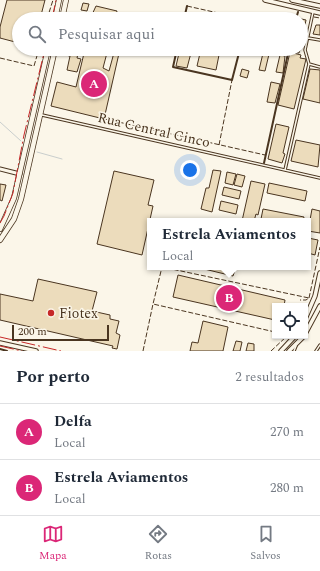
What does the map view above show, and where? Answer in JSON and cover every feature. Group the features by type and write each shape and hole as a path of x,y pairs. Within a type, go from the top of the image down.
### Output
{"main road":[{"path":"56,12 59,0"},
{"path":"63,12 66,0"},
{"path":"0,227 12,204 46,56"},
{"path":"0,240 14,219 21,199 53,56"}],"street":[{"path":"265,0 320,13"},
{"path":"292,0 320,6"},
{"path":"0,169 20,174"},
{"path":"308,312 318,287 320,273"},
{"path":"308,328 320,306"},
{"path":"281,351 291,339"},
{"path":"289,351 301,339"},
{"path":"0,343 36,351"}],"lane":[{"path":"308,34 313,11"},
{"path":"308,38 320,40"},
{"path":"285,170 309,64 307,56"},
{"path":"309,64 320,67"},
{"name":"Rua Central Cinco","path":"40,114 320,178"},
{"path":"294,351 297,344"},
{"path":"316,351 320,345"}],"building":[{"path":"7,0 45,0 42,12 12,12 12,41 0,38 0,27"},
{"path":"83,3 89,4 87,11 81,10"},
{"path":"96,6 117,11 117,12 93,12"},
{"path":"316,25 320,25 320,35 313,34"},
{"path":"70,56 77,56 77,58 81,59 77,72 67,70"},
{"path":"83,56 106,56 103,68 109,71 113,56 118,56 104,119 51,106 57,82 76,87"},
{"path":"178,56 190,56 187,68 176,66"},
{"path":"199,56 219,56 216,70 197,66"},
{"path":"262,56 269,56 265,71 259,70"},
{"path":"280,56 285,56 283,73 276,72"},
{"path":"289,56 301,56 300,58 306,59 294,109 278,105"},
{"path":"242,69 249,71 247,78 240,76"},
{"path":"310,69 320,70 320,103 303,99"},
{"path":"271,82 280,84 275,103 267,102"},
{"path":"276,124 289,127 283,153 285,154 282,163 268,159"},
{"path":"296,140 320,145 318,167 291,161"},
{"path":"213,170 221,171 212,212 201,209 206,188 209,188"},
{"path":"114,171 154,180 148,205 153,206 150,218 147,218 147,233 142,255 97,244"},
{"path":"227,172 236,174 233,185 225,183"},
{"path":"237,174 245,176 242,187 234,185"},
{"path":"251,181 265,184 258,215 256,214 255,218 243,218"},
{"path":"269,183 307,191 305,201 267,193"},
{"path":"0,184 6,185 2,201 0,200"},
{"path":"224,187 241,191 239,199 222,195"},
{"path":"221,201 238,205 236,214 219,210"},
{"path":"263,209 304,217 304,218 261,218"},
{"path":"312,209 320,211 320,233 311,232 310,218"},
{"path":"311,239 318,240 315,255 311,254"},
{"path":"208,270 235,270 233,276"},
{"path":"178,275 285,300 284,303 272,303 272,319 173,297"},
{"name":"Fiotex","path":"38,279 97,292 92,311 110,315 110,319 119,321 116,333 120,335 117,349 112,348 113,346 0,320 0,294 33,301"},
{"path":"203,321 228,327 223,351 190,351 192,342 198,343"},
{"path":"236,341 242,342 240,351 233,351"},
{"path":"248,343 254,344 254,351 246,351"}],"waterway":[{"path":"0,122 21,141"},
{"path":"37,152 62,159"}],"fence":[{"path":"49,12 53,0"},
{"path":"187,6 214,12"},
{"path":"314,17 320,18"},
{"path":"0,58 34,66 37,56"},
{"path":"219,145 232,80"},
{"path":"105,119 265,155"},
{"path":"309,298 320,247"},
{"path":"161,270 153,304 272,331"},
{"path":"176,270 309,298 306,300 300,300"},
{"path":"143,351 153,304"},
{"path":"271,351 284,339"}],"wall":[{"path":"186,12 187,6"},
{"path":"175,56 173,67 232,80 238,56"},
{"path":"264,163 287,56"},
{"path":"0,349 7,351"}],"power":[{"path":"53,12 56,0"},
{"path":"0,223 13,193 24,135 43,56"},
{"path":"0,337 61,351"},
{"path":"0,346 22,351"}],"place":[{"name":"Delfa","path":"94,84"},
{"name":"Estrela Aviamentos","path":"229,298"},
{"name":"Fiotex","path":"51,313"}]}
